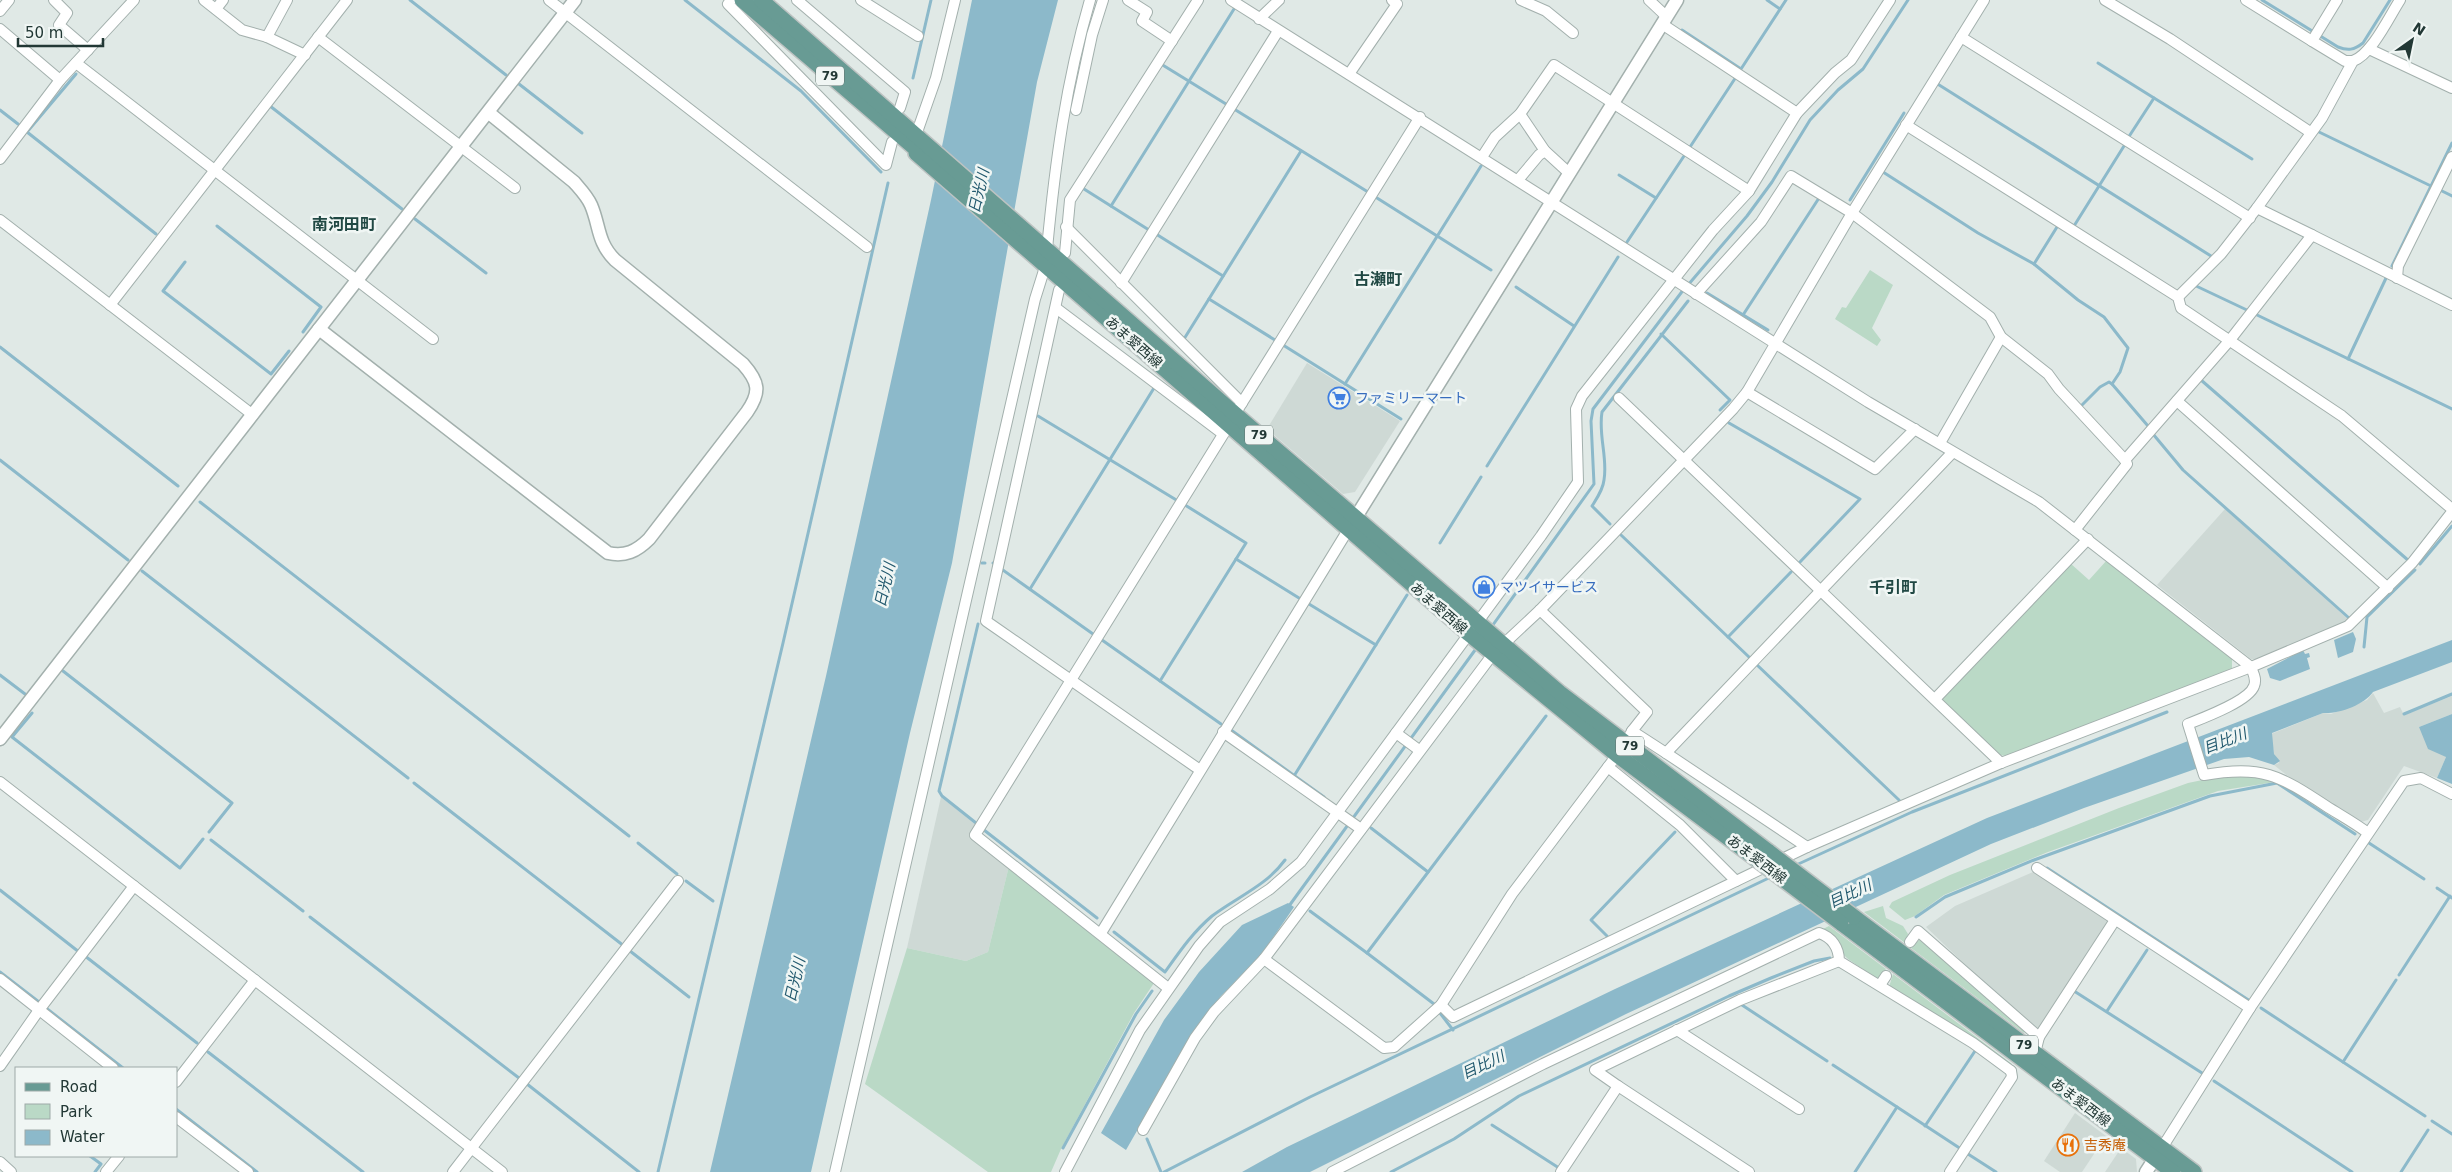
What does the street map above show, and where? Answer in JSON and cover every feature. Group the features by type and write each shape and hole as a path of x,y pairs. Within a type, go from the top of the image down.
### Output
{"main road":[{"name":"あま愛西線","path":"742,0 916,149 918,143"},
{"name":"あま愛西線","path":"761,0 1041,252 1494,646 1625,743 1762,855 2158,1153 2194,1172"},
{"name":"あま愛西線","path":"2158,1153 2173,1172"}],"street":[{"path":"0,11 9,0"},
{"path":"54,0 67,13 59,25 88,50"},
{"path":"0,159 60,80 134,0"},
{"path":"204,0 242,30 267,37 305,55"},
{"path":"216,9 223,0"},
{"path":"267,37 287,0"},
{"path":"110,305 347,0"},
{"path":"549,0 867,247"},
{"path":"0,740 575,0"},
{"path":"731,0 728,4 886,165 892,142"},
{"path":"797,0 904,92 900,108"},
{"path":"861,0 918,36"},
{"path":"918,143 955,0"},
{"path":"835,1172 1033,309 1065,101 1079,37 1090,0"},
{"path":"1076,110 1092,35 1102,0"},
{"path":"1128,0 1147,12 1142,21 1172,41"},
{"path":"1065,253 1070,200 1198,0"},
{"path":"1230,0 1420,117 1677,283 1952,453 2039,502 2251,667 2255,678 2254,688 2248,694 2212,715 2188,724 2204,775 2238,771 2252,772 2288,781 2368,834"},
{"path":"1259,19 1279,0"},
{"path":"1349,74 1397,4 1392,0"},
{"path":"1521,0 1546,11 1573,33"},
{"path":"1649,0 1665,21 1797,113"},
{"path":"1101,933 1223,732 1665,21 1676,0"},
{"path":"1065,1172 1140,1030 1199,946 1220,922 1262,895 1292,871 1339,815 1396,733 1475,630 1578,482 1576,409 1582,396 1677,283 1714,230 1749,191 1797,113 1835,73 1852,60 1890,0"},
{"path":"1143,1130 1195,1038 1214,1012 1264,959 1358,828 1419,750 1494,646 1540,610 1733,409 1747,392 1852,213 1984,0"},
{"path":"2105,0 2170,39 2310,132"},
{"path":"2246,0 2314,36 2345,61 2353,61 2360,58 2369,49 2400,0"},
{"path":"2314,36 2336,0"},
{"path":"0,29 60,80"},
{"path":"1121,283 1278,31"},
{"path":"318,37 515,188"},
{"path":"1961,37 2250,218"},
{"path":"2369,49 2452,88"},
{"path":"2178,297 2221,254 2250,218 2310,132 2322,118 2353,61"},
{"path":"76,63 433,339"},
{"path":"1482,157 1495,137 1520,114 1554,65 1749,191"},
{"path":"319,329 608,553 619,556 630,553 649,539 747,412 756,394 757,384 743,364 611,256 602,243 591,204 574,182 489,113"},
{"path":"1520,114 1545,151 1569,174"},
{"path":"1168,988 1101,933 974,835 1420,117"},
{"path":"1440,1004 1453,1017 1808,847 2001,763 2251,667 2348,626 2412,563 2452,511 2342,416 2181,308 2178,297 1906,125"},
{"path":"1518,180 1539,155 1545,151"},
{"path":"2397,278 2398,266 2452,157"},
{"path":"1694,293 1761,222 1791,176 1852,213 1990,317 2001,337 2048,374 2059,390 2125,460 2127,464 2075,530"},
{"path":"2257,208 2452,304"},
{"path":"0,220 253,415"},
{"path":"1066,227 1121,283 1232,419"},
{"path":"2125,460 2230,340 2312,235"},
{"path":"1060,290 986,620 1200,770"},
{"path":"1056,308 1232,419"},
{"path":"1940,444 2001,337"},
{"path":"1747,392 1875,469 1915,429"},
{"path":"1619,398 2001,763"},
{"path":"2177,401 2388,588"},
{"path":"1666,753 1952,453"},
{"path":"1935,699 2088,539"},
{"path":"1264,959 1384,1048 1394,1048 1440,1004 1512,894 1647,712 1540,610"},
{"path":"1223,732 1358,828"},
{"path":"1396,733 1419,750"},
{"path":"1625,743 1666,753 1808,847"},
{"path":"1608,767 1680,825 1736,881"},
{"path":"2146,1172 2250,1008 2404,782 2409,779 2421,778 2452,794"},
{"path":"0,782 502,1172"},
{"path":"2037,868 2250,1008"},
{"path":"453,1172 678,881"},
{"path":"0,1066 39,1010 134,886"},
{"path":"2011,1071 2032,1058 2039,1036 2115,920"},
{"path":"1910,942 1918,931 2039,1036"},
{"path":"1332,1172 1544,1064 1819,934 1825,935 1836,946 1839,961"},
{"path":"1749,1172 1595,1070 1740,1000 1839,961 1883,980 2011,1071 2012,1077 1950,1172"},
{"path":"0,979 112,1067"},
{"path":"178,1079 255,980"},
{"path":"1677,1030 1799,1109"},
{"path":"1561,1172 1618,1086"},
{"path":"178,1119 248,1172"},
{"path":"106,1172 118,1157"},
{"path":"0,1162 11,1172"}],"shaded area":[{"path":"1307,363 1400,421 1355,492 1343,494 1267,429"},
{"path":"2225,509 2349,620 2256,659 2251,659 2157,585"},
{"path":"2373,693 2384,713 2400,707 2404,715 2452,696 2452,714 2419,727 2446,757 2437,778 2404,766 2368,820 2361,822 2294,781 2274,765 2279,763 2274,754 2271,734 2323,713 2331,714 2367,700"},
{"path":"941,797 976,825 970,837 1009,866 988,952 966,961 907,948"},
{"path":"2033,872 2041,875 2109,920 2038,1029 2002,1000 1926,927 1955,906"},
{"path":"2075,1113 2106,1136 2082,1172 2060,1172 2044,1161"},
{"path":"2121,1148 2136,1159 2137,1172 2105,1172"}],"green space":[{"path":"1870,270 1893,285 1872,328 1881,340 1877,346 1835,319 1842,307 1846,308"},
{"path":"2107,560 2232,659 2232,670 2006,756 2000,755 1943,701 1943,696 2070,563 2089,580"},
{"path":"2252,776 2275,780 2275,782 2218,791 2048,852 1944,895 1915,916 1905,920 1889,907 1892,902 1950,875 2119,808 2188,783 2217,777"},
{"path":"1009,866 1093,931 1092,935 1154,983 1134,1013 1061,1149 1051,1172 988,1172 865,1084 907,948 966,961 988,952"},
{"path":"1883,906 1886,918 1903,926 1908,934 1905,943 1864,912"},
{"path":"1829,926 1886,969 1877,979 1848,959 1819,931"},
{"path":"1920,939 2025,1031 2024,1033 1911,948"},
{"path":"1893,974 2012,1064 2009,1064 1889,987"}],"water":[{"name":"日光川","path":"972,0 1058,0 1037,82 952,563 910,733 811,1172 710,1172 826,676 931,200"},
{"path":"2353,632 2356,639 2353,652 2338,658 2334,640"},
{"name":"目比川","path":"2452,640 2452,662 2373,692 2364,701 2351,708 2323,713 2272,733 2274,754 2280,761 2274,765 2249,757 2224,759 2084,808 1991,844 1626,1014 1310,1172 1242,1172 1287,1147 1615,989 1987,818"},
{"path":"2303,650 2305,654 2309,653 2310,657 2307,658 2310,669 2280,681 2270,678 2267,669"},
{"path":"2452,714 2452,784 2437,778 2446,757 2428,749 2419,727"},
{"path":"1288,903 1294,907 1261,955 1221,996 1189,1040 1126,1150 1101,1133 1164,1020 1199,972 1242,925"}],"waterway":[{"path":"410,0 506,75"},
{"path":"685,0 801,91 881,172"},
{"path":"913,78 931,0"},
{"path":"1767,0 1780,9"},
{"path":"1682,30 1741,69 1786,0"},
{"path":"1688,285 1747,216 1772,182 1810,120 1838,90 1863,69 1908,0"},
{"path":"2262,0 2338,47 2345,49 2354,48 2363,43 2390,0"},
{"path":"1111,206 1234,9"},
{"path":"2098,63 2154,98 2128,138"},
{"path":"1161,64 1226,104"},
{"path":"76,74 27,132 156,234"},
{"path":"1690,147 1736,77"},
{"path":"1936,83 2211,256"},
{"path":"519,84 582,133"},
{"path":"2154,98 2252,159"},
{"path":"270,106 402,209"},
{"path":"1234,109 1368,192"},
{"path":"0,110 18,124"},
{"path":"1850,200 1904,113"},
{"path":"2319,132 2431,186"},
{"path":"2392,266 2452,143"},
{"path":"2072,225 2074,226 2124,146"},
{"path":"1184,339 1301,151"},
{"path":"1627,242 1684,156"},
{"path":"1345,384 1481,166"},
{"path":"1883,172 1978,233 2034,264 2057,227"},
{"path":"1619,175 1656,198"},
{"path":"658,1172 783,643 888,183"},
{"path":"1084,189 1149,230"},
{"path":"2442,191 2452,196"},
{"path":"1377,198 1491,270"},
{"path":"1743,315 1819,198"},
{"path":"415,219 486,273"},
{"path":"217,226 321,307 303,332"},
{"path":"1156,234 1223,276"},
{"path":"1487,466 1618,257"},
{"path":"185,262 163,291 271,374 289,351"},
{"path":"2034,264 2078,300 2104,317 2128,348 2120,372 2112,384 2148,426"},
{"path":"2348,359 2387,276"},
{"path":"2194,285 2249,311"},
{"path":"1516,287 1574,326"},
{"path":"1490,629 1594,484 1591,421 1593,409 1684,289"},
{"path":"1707,293 1768,330"},
{"path":"1209,299 1275,340"},
{"path":"1610,524 1592,506 1600,494 1605,472 1601,429 1602,412 1688,301"},
{"path":"2255,314 2452,409"},
{"path":"1661,334 1730,400 1720,410"},
{"path":"1283,345 1401,419"},
{"path":"0,347 178,486"},
{"path":"2201,380 2409,561"},
{"path":"2080,407 2100,387 2109,382 2112,384"},
{"path":"1030,589 1154,388"},
{"path":"1038,416 1178,501"},
{"path":"1729,423 1860,499 1800,562"},
{"path":"2153,434 2183,470 2349,618"},
{"path":"0,460 128,560"},
{"path":"1440,543 1481,477"},
{"path":"200,502 629,836"},
{"path":"1160,681 1246,543 1185,505"},
{"path":"2420,564 2452,526"},
{"path":"1621,535 1749,657"},
{"path":"1236,559 1299,598"},
{"path":"993,563 1093,634"},
{"path":"2364,647 2367,617 2415,570"},
{"path":"142,571 408,778"},
{"path":"1728,637 1791,572"},
{"path":"1294,776 1407,595"},
{"path":"1309,604 1376,645"},
{"path":"976,823 942,796 939,791 978,624"},
{"path":"1102,640 1221,724"},
{"path":"1289,906 1478,646"},
{"path":"1756,664 1899,800"},
{"path":"63,671 232,803 209,832"},
{"path":"0,675 25,694"},
{"path":"2404,714 2452,694"},
{"path":"1794,866 1912,812 2167,712"},
{"path":"32,713 12,737 180,868 203,839"},
{"path":"1434,1004 1367,953 1546,716"},
{"path":"1231,730 1324,797"},
{"path":"414,783 624,946"},
{"path":"1916,917 1945,897 2034,860 2210,796 2277,783 2355,834"},
{"path":"1371,828 1428,872"},
{"path":"984,830 1097,918"},
{"path":"1607,936 1591,920 1675,832"},
{"path":"211,840 303,911"},
{"path":"638,843 677,874"},
{"path":"2369,843 2424,879"},
{"path":"1114,932 1165,972 1187,942 1205,922 1260,884 1285,860"},
{"path":"2047,868 2250,1001"},
{"path":"1164,1172 1310,1097 1773,876"},
{"path":"686,881 713,901"},
{"path":"2437,888 2452,898"},
{"path":"0,890 79,952"},
{"path":"2399,975 2450,896"},
{"path":"1310,911 1367,953"},
{"path":"310,917 519,1078"},
{"path":"2107,1011 2147,950"},
{"path":"630,951 689,997"},
{"path":"85,956 197,1043"},
{"path":"1391,1172 1454,1139 1519,1096 1729,996 1814,961 1830,958"},
{"path":"0,972 39,1002"},
{"path":"2343,1062 2396,980"},
{"path":"1063,1148 1136,1014 1152,991"},
{"path":"2074,991 2202,1073"},
{"path":"1742,1005 1827,1061"},
{"path":"46,1008 122,1067"},
{"path":"2261,1008 2425,1116"},
{"path":"1440,1013 1453,1030"},
{"path":"1925,1126 1975,1051"},
{"path":"208,1052 363,1172"},
{"path":"1833,1065 1961,1149"},
{"path":"2214,1081 2352,1172"},
{"path":"527,1084 639,1172"},
{"path":"1855,1172 1897,1107"},
{"path":"178,1111 257,1172"},
{"path":"2432,1121 2452,1134"},
{"path":"1492,1125 1559,1168"},
{"path":"2401,1172 2428,1130"},
{"path":"1147,1139 1161,1172"},
{"path":"1968,1154 1996,1172"},
{"path":"91,1157 101,1164 95,1172"}],"place":[{"name":"ファミリーマート","path":"1339,398"},
{"name":"マツイサービス","path":"1484,587"},
{"name":"吉秀庵","path":"2068,1145"}],"district":[{"name":"南河田町","path":"344,224"},
{"name":"古瀬町","path":"1378,279"},
{"name":"千引町","path":"1893,587"}]}
